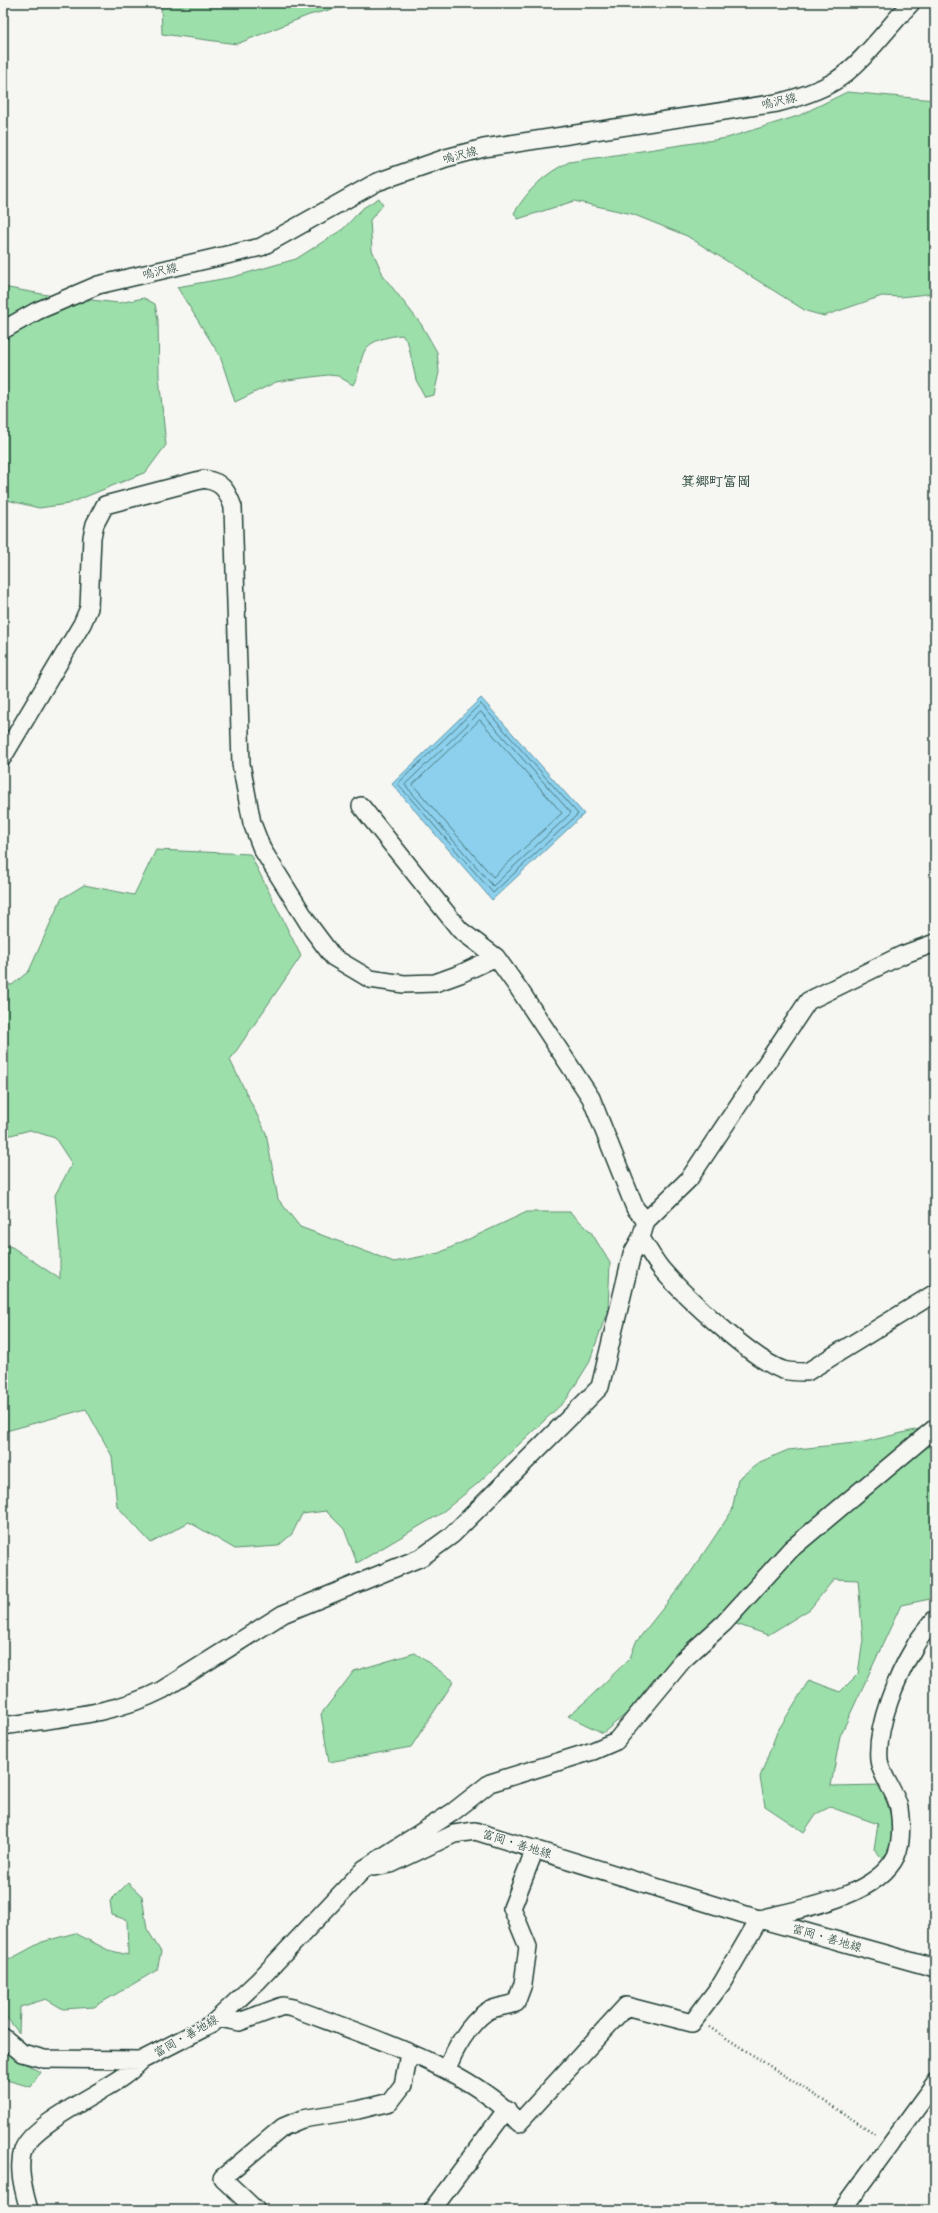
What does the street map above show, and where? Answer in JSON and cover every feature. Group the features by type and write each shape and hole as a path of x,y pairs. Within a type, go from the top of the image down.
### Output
{"street":[{"name":"鳴沢線","path":"3,330 37,311 98,285 261,247 377,182 446,158 484,148 777,103 797,98 836,80 858,61 911,3"},
{"path":"3,757 82,624 89,608 95,524 105,505 204,479 216,481 227,489 233,507 241,764 252,823 262,849 333,957 370,979 404,984 435,983 460,974 496,957"},
{"path":"361,806 460,930 496,957 591,1098 636,1208 646,1221"},
{"path":"3,1726 124,1706 146,1699 283,1614 422,1557 452,1535 600,1387 632,1254 641,1238 646,1221 689,1179 808,1001 902,955 935,943"},
{"path":"641,1238 662,1270 730,1334 767,1362 782,1370 807,1372 935,1293"},
{"path":"364,1869 453,1812 490,1783 593,1751 616,1741 684,1660 724,1623 791,1549 935,1428"},
{"path":"219,2018 231,2021 246,2020 283,2006 448,2070 507,2109 518,2123 626,2006 692,2023 722,1983 759,1919 826,1902 864,1888 885,1870 896,1856 901,1830 898,1806 879,1761 881,1737 891,1698 915,1645 935,1619"},
{"name":"富岡・善地線","path":"3,2037 22,2053 44,2060 142,2060 212,2024 219,2018 258,1981 364,1869 391,1864 454,1834 475,1831 759,1919 935,1968"},
{"path":"448,2070 450,2063 469,2030 486,2012 516,2003 523,1984 528,1947 512,1908 535,1850"},
{"path":"256,2210 222,2178 283,2127 302,2119 358,2110 390,2102 403,2085 409,2054"},
{"path":"29,2210 21,2176 21,2159 27,2141 40,2128 124,2076 142,2060"},
{"path":"842,2210 935,2083"},
{"path":"432,2210 507,2109"}],"path":[{"path":"696,2018 890,2144"}],"green space":[{"path":"161,3 357,3 309,15 237,44 162,34"},
{"path":"847,92 935,100 935,293 901,297 882,296 824,316 806,311 687,236 632,214 574,201 518,219 514,213 531,189 552,172 569,162 727,138 798,116"},
{"path":"379,198 383,205 370,220 372,250 384,277 421,324 437,352 439,372 434,395 425,397 416,380 408,343 402,335 380,339 370,344 362,356 353,385 338,376 328,375 287,380 276,382 235,402 220,356 177,287 233,277 296,259 343,229 363,208"},
{"path":"3,287 53,296 119,303 144,298 155,304 158,320 159,377 166,445 146,472 68,504 39,508 3,499"},
{"path":"156,850 250,854 301,956 230,1060 266,1133 278,1199 300,1227 394,1262 439,1253 527,1212 570,1212 591,1232 610,1263 608,1309 589,1363 566,1400 477,1484 440,1514 357,1563 344,1529 326,1511 302,1514 292,1534 278,1546 235,1549 189,1522 151,1543 117,1506 112,1456 86,1409 6,1431 3,1438 3,1245 12,1247 60,1279 60,1248 55,1195 72,1164 55,1138 30,1130 7,1136 3,1143 3,984 12,985 29,971 61,899 84,885 134,895"},
{"path":"935,1420 935,1593 930,1599 901,1605 840,1736 831,1786 881,1785 892,1819 891,1849 882,1858 874,1849 878,1824 830,1807 816,1814 804,1832 765,1806 760,1777 777,1732 809,1680 840,1692 858,1674 863,1640 858,1580 834,1579 810,1609 768,1635 719,1618 653,1680 627,1713 603,1733 568,1716 587,1700 630,1658 636,1642 687,1578 732,1511 738,1479 760,1462 788,1450 864,1442 923,1428"},
{"path":"415,1653 454,1681 411,1747 329,1762 321,1714 354,1671"},
{"path":"128,1883 142,1896 147,1929 161,1952 157,1970 94,2007 63,2009 46,1999 20,2007 19,2033 3,2013 3,1959 12,1958 42,1942 75,1933 108,1950 128,1955 127,1920 112,1915 110,1901"},
{"path":"3,2051 40,2072 31,2087 3,2079"}],"water":[{"path":"481,698 584,814 492,900 392,784"}],"district":[{"name":"箕郷町富岡","path":"716,481"}]}
